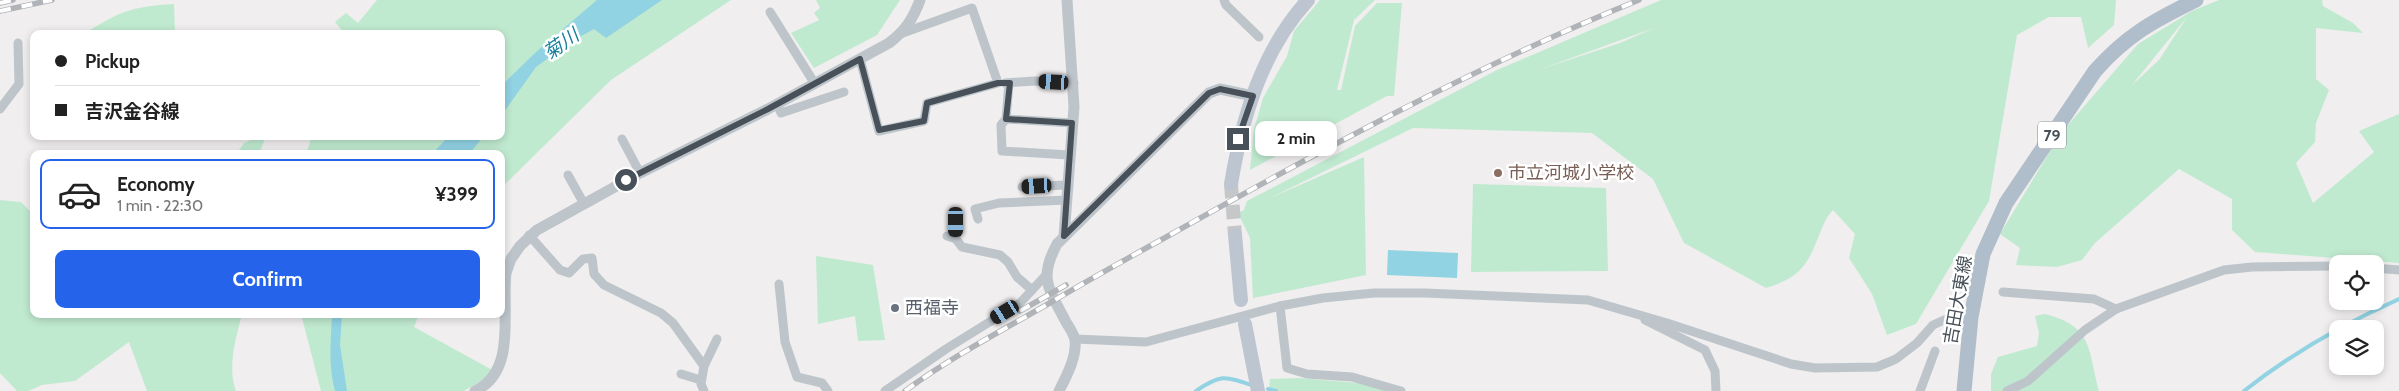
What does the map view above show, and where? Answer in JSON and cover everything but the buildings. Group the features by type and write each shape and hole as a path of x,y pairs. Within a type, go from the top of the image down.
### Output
{"main road":[{"path":"1231,184 1238,139 1253,96 1274,50 1294,15 1308,0"},
{"name":"吉田大東線","path":"1964,389 1971,317 1983,254 2006,203 2095,71 2111,52 2146,25 2196,0"},
{"path":"1235,235 1241,300"},
{"path":"1245,324 1258,391"}],"street":[{"path":"900,35 914,16 920,0"},
{"path":"1064,236 1074,83 1067,0"},
{"path":"1224,0 1226,5 1259,37"},
{"path":"505,294 506,273 511,260 529,236 640,173 815,84 900,35 972,8 998,83"},
{"path":"770,12 815,84"},
{"path":"0,110 19,84 18,44"},
{"path":"860,59 879,130 924,121 927,103 998,83 1034,80 1074,83"},
{"path":"1010,83 1006,119 1001,125 1002,151 1069,155"},
{"path":"1058,391 1071,364 1075,339 1048,286 1046,275 1047,261 1056,244 1209,93 1220,89 1253,96"},
{"path":"777,104 781,113 844,92"},
{"path":"1006,119 1072,123"},
{"path":"622,139 640,173"},
{"path":"568,175 584,204"},
{"path":"1022,187 1067,185"},
{"path":"978,220 975,209 999,203 1066,200"},
{"path":"956,222 956,239"},
{"path":"529,236 560,270 569,273 583,259 592,258 594,274 604,285 661,312 673,323 704,366"},
{"path":"947,236 956,239 962,247 1000,255 1008,262 1017,277 1032,290"},
{"path":"2007,391 2028,381 2085,330 2116,309 2224,270 2252,267 2329,266"},
{"path":"2384,269 2399,270"},
{"path":"885,391 946,349 1020,304 1046,275"},
{"path":"779,284 785,342 797,377 822,383 828,391"},
{"path":"1075,339 1146,342 1280,306 1323,298 1374,292 1425,293 1588,300 1640,315 1770,359 1815,368 1877,367 1896,359 1917,343 1933,325 1953,316 1971,317"},
{"path":"2003,292 2094,299 2116,309"},
{"path":"1280,306 1288,368 1307,374 1352,376 1400,391"},
{"path":"1640,315 1649,323 1705,350 1715,371 1716,391"},
{"path":"475,391 484,387 496,372 502,358 504,318"},
{"path":"704,391 700,384 704,366 717,339"},
{"path":"1920,391 1935,351"},
{"path":"681,374 701,380"}],"green space":[{"path":"377,0 731,0 611,80 505,184 505,150 307,150 311,140 505,140 505,30 342,30 335,22 346,13 358,23"},
{"path":"816,0 900,0 877,35 814,68 791,33 819,20 814,13 820,8"},
{"path":"1320,0 1375,0 1354,20 1337,90 1341,90 1355,26 1377,3 1402,3 1394,96 1387,96 1250,170 1254,129 1263,98 1287,56 1294,31"},
{"path":"1661,0 2116,0 2114,25 2088,48 2081,17 2049,17 2017,35 1989,201 1916,324 1887,335 1872,294 1849,258 1855,234 1833,210 1827,218 1811,254 1801,269 1778,284 1766,288 1684,243 1653,179 1592,133 1413,128 1270,198 1364,157 1366,275 1253,298 1250,238 1238,213 1244,210 1247,201 1497,70","holes":["1654,28 1620,43 1541,69"]},
{"path":"2219,0 2322,0 2323,6 2353,23 2363,33 2316,28 2316,79 2329,90 2316,123 2315,142 2296,163 2313,203 2374,152 2359,131 2399,114 2399,263 2384,262 2384,255 2329,255 2329,258 2255,252 2232,230 2232,199 2179,169 2095,243 2082,260 2057,267 2016,265 2020,248 2000,234 2061,133 2138,44 2192,11","holes":["2187,17 2159,60 2132,85"]},
{"path":"174,4 175,30 91,30 117,15 147,6"},
{"path":"251,140 264,140 261,150 239,150 244,143"},
{"path":"1473,184 1606,188 1608,271 1471,272"},
{"path":"0,200 21,202 30,211 30,318 241,318 232,362 233,382 236,391 147,391 129,342 75,381 42,385 28,391 17,391 0,373"},
{"path":"816,256 873,265 885,340 858,341 855,316 818,324"},
{"path":"2045,314 2072,325 2086,341 2099,391 1991,391 1991,374 1998,357 2037,346 2039,333 2035,316"},
{"path":"302,318 417,318 414,327 496,372 464,391 321,391"},
{"path":"1299,378 1383,385 1402,391 1269,391 1270,379"}],"water":[{"name":"菊川","path":"597,0 662,0 606,38 594,29 572,41 536,67 505,110 505,82 536,52"},
{"path":"445,140 481,140 472,150 436,150"},
{"path":"1388,250 1458,253 1457,278 1387,275"},
{"path":"332,318 342,318 340,345 347,391 335,391 331,372"}],"waterway":[{"path":"2244,391 2318,340 2399,299"},
{"path":"1196,391 1222,378 1235,379 1251,385"},
{"path":"1268,389 1276,391"}],"tunnel":[{"path":"1231,184 1235,235"}],"railway":[{"path":"0,3 13,0"},
{"path":"0,11 52,0"},
{"path":"905,391 939,367 993,335 1341,141 1518,53 1639,0"},
{"path":"1020,311 1066,285"}],"place":[{"name":"市立河城小学校","path":"1498,173"},
{"name":"西福寺","path":"895,308"}],"route":[{"path":"626,180 768,109 860,59 879,130 924,121 927,103 998,83 1010,83 1006,119 1072,123 1064,236 1209,93 1220,89 1253,96 1238,139"}]}
